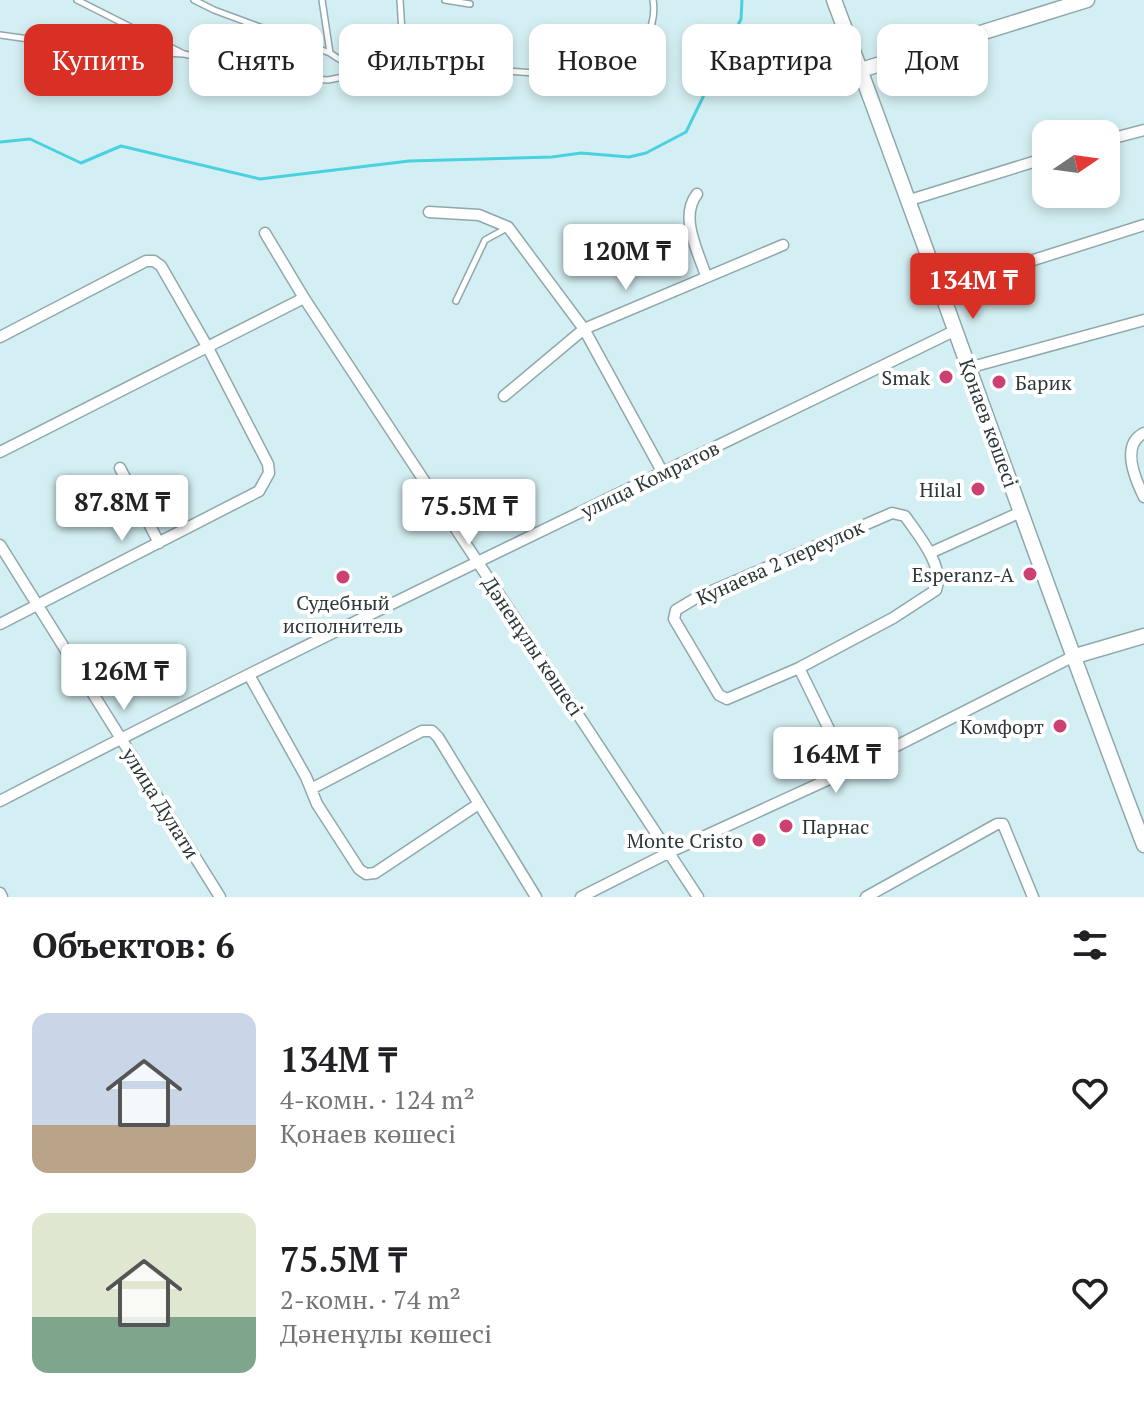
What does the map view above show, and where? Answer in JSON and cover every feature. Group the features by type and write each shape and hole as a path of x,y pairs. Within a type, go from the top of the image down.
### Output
{"main road":[{"name":"Қонаев көшесі","path":"834,0 843,24"},
{"path":"861,70 1087,0"},
{"name":"Қонаев көшесі","path":"861,70 1072,657 1144,845"},
{"path":"1072,657 1144,636"}],"street":[{"path":"1120,136 1144,130"},
{"path":"910,200 1032,162"},
{"path":"697,194 691,203 689,220 706,276"},
{"path":"429,212 479,215 508,227 584,329 663,473"},
{"path":"942,289 1144,225"},
{"name":"Дәненұлы көшесі","path":"265,233 304,298 698,897"},
{"path":"504,396 584,329 783,245"},
{"path":"0,337 146,261 154,261 161,266 208,348 268,464 269,473 259,491 0,624"},
{"path":"0,452 304,298"},
{"path":"968,368 1144,320"},
{"name":"улица Комратов","path":"0,801 120,738 477,562 956,330"},
{"path":"1144,433 1138,436 1131,449 1134,479 1144,497"},
{"path":"120,468 159,543"},
{"path":"930,553 1021,512"},
{"name":"Кунаева 2 переулок","path":"892,513 905,516 930,553 939,583 936,590 893,618 799,668 723,698 674,619 674,613 696,598 892,513"},
{"name":"улица Дулати","path":"0,545 220,897"},
{"path":"581,897 670,852 849,770 1072,657"},
{"path":"799,668 849,770"},
{"path":"249,675 317,804 359,869 366,874 375,873 477,805"},
{"path":"311,789 422,731 432,731 536,897"},
{"path":"866,897 997,824 1006,827 1033,897"}],"lane":[{"path":"77,0 184,54"},
{"path":"194,0 339,59"},
{"path":"322,0 330,53"},
{"path":"400,0 401,24"},
{"path":"445,0 470,4"},
{"path":"513,71 600,76 625,66 647,40 655,13 653,0"},
{"path":"0,35 86,47 184,54 298,78 339,78"},
{"path":"456,301 485,240 508,227"}],"waterway":[{"path":"0,142 30,139 81,163 121,146 260,179 409,161 552,157 581,153 629,157 646,153 686,132 741,19 742,0"}],"place":[{"name":"Smak","path":"946,377"},
{"name":"Барик","path":"999,382"},
{"name":"Hilal","path":"978,489"},
{"name":"Esperanz-A","path":"1030,574"},
{"name":"Судебный исполнитель","path":"343,577"},
{"name":"Комфорт","path":"1060,726"},
{"name":"Парнас","path":"786,826"},
{"name":"Monte Cristo","path":"759,840"}]}
